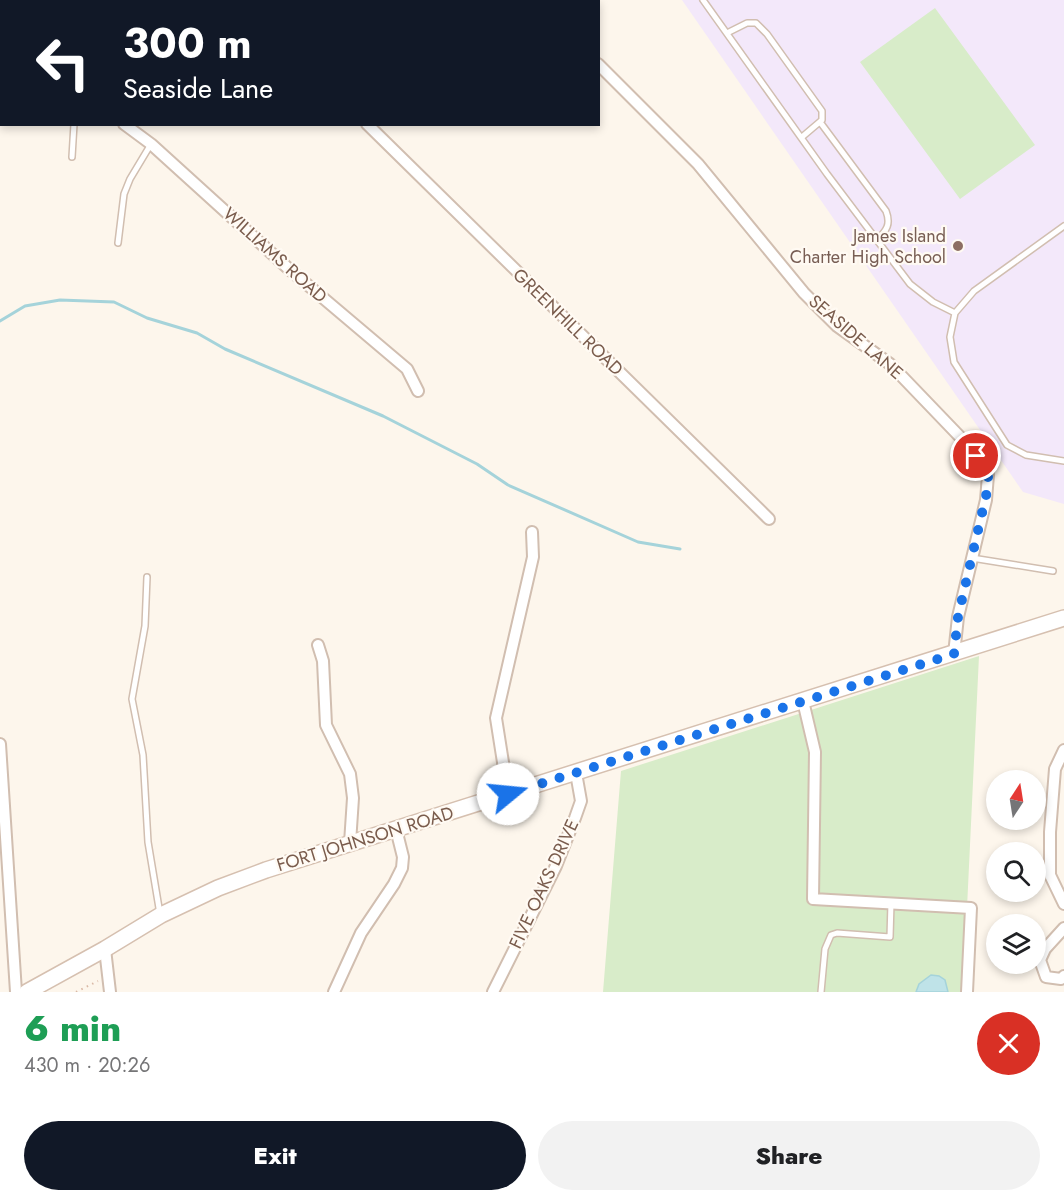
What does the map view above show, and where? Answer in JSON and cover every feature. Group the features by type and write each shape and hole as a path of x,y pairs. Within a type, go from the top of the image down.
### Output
{"main road":[{"name":"FORT JOHNSON ROAD","path":"27,992 161,915 218,888 266,870 1064,618"}],"street":[{"name":"SEASIDE LANE","path":"600,66 698,164 804,293 837,326 890,364 976,456 988,475 986,500 958,617 954,654"},
{"name":"WILLIAMS ROAD","path":"127,126 151,144 290,270 407,369 418,391"},
{"name":"GREENHILL ROAD","path":"369,126 769,519"},
{"path":"508,794 496,718 533,557 532,532"},
{"path":"318,645 323,661 326,725 350,774 353,798 350,843"},
{"path":"803,701 815,752 813,899 971,908 967,992"},
{"path":"0,744 16,992"},
{"path":"1064,750 1055,769 1050,832 1050,875 1064,904"},
{"name":"FIVE OAKS DRIVE","path":"493,992 555,866 575,818 580,801 576,773"},
{"path":"334,992 361,933 402,868 403,857 396,829"},
{"path":"1064,928 1045,949 1040,960 1046,977 1061,979 1064,976"},
{"path":"105,949 110,992"}],"lane":[{"path":"703,0 910,284 933,302 955,313"},
{"path":"727,33 747,23 756,23 767,34 822,111 822,120 802,137"},
{"path":"820,122 886,211 890,221 886,231 878,240"},
{"path":"72,157 74,126"},
{"path":"118,243 124,194 130,179 151,144"},
{"path":"1064,226 974,291 955,313 950,337 954,362 1007,445 1026,455 1064,462"},
{"path":"972,558 1053,571"},
{"path":"147,578 145,626 132,699 143,755 148,842 161,915"},
{"path":"821,992 825,950 831,935 837,933 890,937 891,903"}],"path":[{"path":"76,992 103,978"}],"shaded area":[{"name":"James Island Charter High School","path":"682,0 1064,0 1064,504 1023,492"}],"green space":[{"path":"935,8 1035,145 960,199 860,62"},
{"path":"979,656 963,992 603,992 621,771"}],"water":[{"path":"931,975 945,980 948,992 916,992 919,984"}],"waterway":[{"path":"0,321 25,306 60,300 114,302 147,318 197,333 225,349 383,416 477,464 508,485 638,542 680,549"}],"place":[{"name":"James Island Charter High School","path":"958,246"}],"route":[{"path":"508,794 954,654 958,617 988,487 988,475 976,456"}]}
